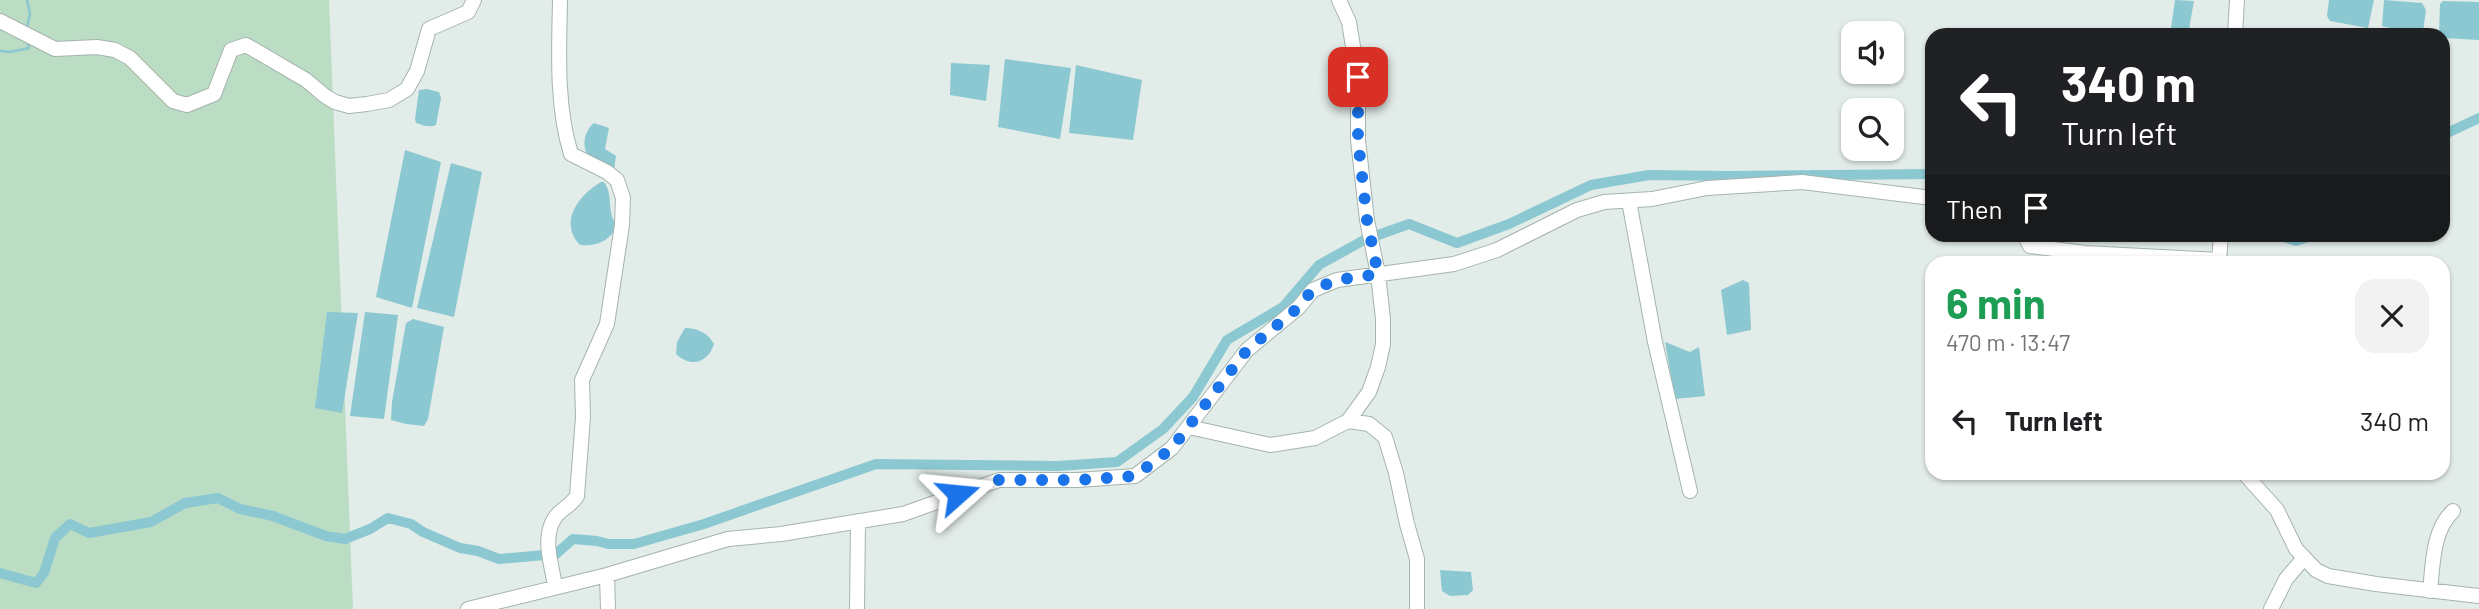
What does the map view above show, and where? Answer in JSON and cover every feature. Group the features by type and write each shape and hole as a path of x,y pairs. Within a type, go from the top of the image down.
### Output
{"street":[{"path":"0,21 55,49 97,47 115,50 130,58 173,101 187,105 214,94 231,50 246,45 306,80 325,96 349,106 389,100 407,89 417,71 429,29 468,12 474,0"},
{"path":"555,586 548,547 550,529 561,511 571,506 577,496 583,416 582,380 607,324 622,225 623,198 617,180 571,154 566,138 561,94 560,0"},
{"path":"1189,427 1270,445 1315,438 1348,421 1369,392 1378,367 1383,319 1378,274 1367,220 1358,140 1358,77 1349,22 1339,0"},
{"path":"2236,28 2238,3"},
{"path":"468,609 607,575 728,539 903,514 999,480 1078,480 1135,476 1172,448 1247,350 1299,307 1312,290 1337,280 1454,264 1497,250 1577,210 1604,202 1652,199 1707,188 1802,182 1925,197"},
{"path":"1629,201 1656,342 1690,491"},
{"path":"2028,242 2030,246 2085,253 2220,251"},
{"path":"1348,421 1369,424 1385,438 1417,559 1417,609"},
{"path":"2250,480 2277,510 2303,559 2316,570 2328,576 2479,596"},
{"path":"2430,591 2439,532 2453,511"},
{"path":"857,609 858,521"},
{"path":"2271,609 2286,579 2303,559"},
{"path":"607,575 608,609"}],"green space":[{"path":"0,0 329,0 353,609 0,609"}],"water":[{"path":"2175,0 2194,1 2189,28 2171,28"},
{"path":"2329,0 2374,0 2368,28 2330,21 2327,16"},
{"path":"2384,0 2422,3 2426,10 2424,28 2382,26"},
{"path":"2443,1 2479,2 2479,40 2450,38 2450,28 2439,28 2440,4"},
{"path":"1005,59 1071,68 1060,139 998,127"},
{"path":"951,63 990,65 986,101 950,95"},
{"path":"1076,65 1142,80 1133,140 1069,133"},
{"path":"419,90 439,92 441,98 436,125 431,126 416,123 415,119"},
{"path":"594,123 609,128 605,149 616,156 614,170 593,160 586,151 585,138"},
{"path":"405,150 441,162 412,308 376,297"},
{"path":"451,163 482,172 454,317 417,308"},
{"path":"601,182 607,187 612,215 617,225 603,241 580,245 571,227 571,218 585,194"},
{"path":"1743,280 1749,283 1751,330 1727,335 1721,290"},
{"path":"327,312 358,313 342,413 315,408"},
{"path":"365,312 398,315 384,419 350,416"},
{"path":"413,319 444,327 428,419 424,426 391,420 406,323"},
{"path":"685,328 702,332 709,337 714,344 708,356 693,362 676,354 677,342"},
{"path":"1665,342 1690,352 1699,347 1705,396 1675,399"},
{"path":"1440,570 1471,572 1473,590 1468,595 1450,596 1442,591"}],"waterway":[{"path":"27,0 30,14 27,27"},
{"path":"0,51 29,48 27,41"},
{"path":"2450,132 2479,118"},
{"path":"0,573 36,583 44,573 55,538 70,524 89,533 151,522 185,503 218,498 240,509 273,516 326,536 345,539 388,518 411,524 460,548 499,559 556,554 573,539 608,544 634,544 704,524 876,464 1058,466 1117,462 1163,429 1193,397 1227,340 1283,307 1319,265 1364,240 1409,224 1457,243 1509,224 1591,185 1649,175 1925,174"}],"route":[{"path":"958,494 999,480 1078,480 1135,476 1172,448 1247,350 1299,307 1312,290 1337,280 1378,274 1367,220 1358,140 1358,77"}]}
